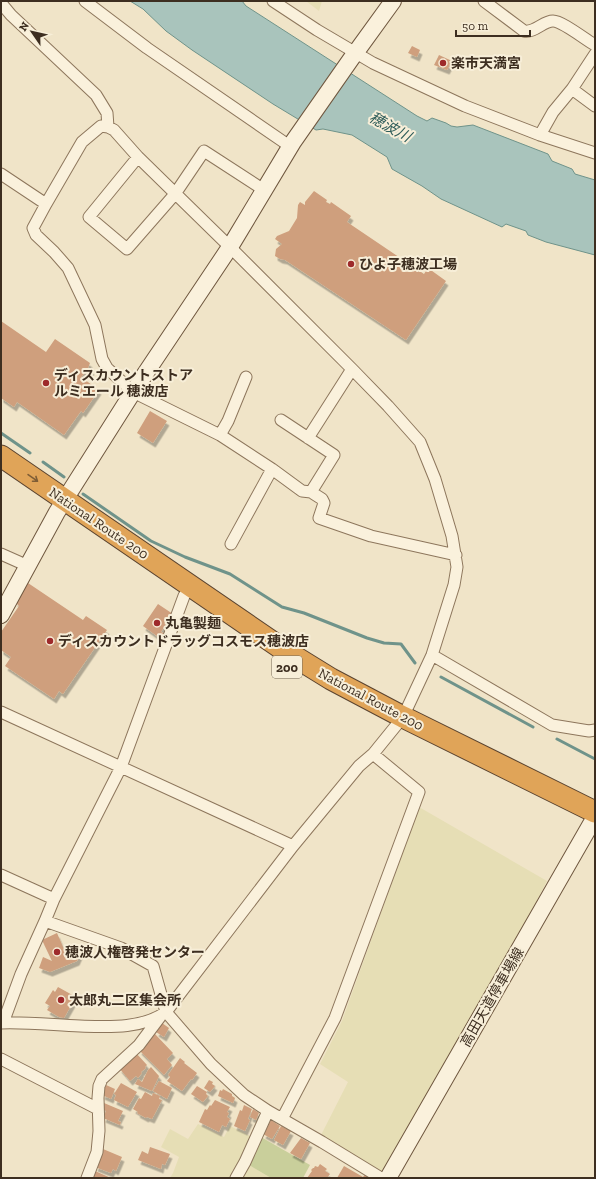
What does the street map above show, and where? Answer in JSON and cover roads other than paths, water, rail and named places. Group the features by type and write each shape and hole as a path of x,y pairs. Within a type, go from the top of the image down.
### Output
{"highway":[{"name":"National Route 200","path":"1,456 61,506"},
{"name":"National Route 200","path":"1,473 61,506 188,591 400,722 594,819"}],"street":[{"path":"85,1 148,48 292,144"},
{"path":"1,615 61,506 133,392 230,247 292,144 393,1"},
{"path":"484,1 528,32 554,21 566,26 595,45"},
{"path":"1,3 11,15 96,95 107,113 108,127"},
{"path":"277,3 353,56 373,63 465,106 540,135 595,153"},
{"path":"540,135 553,112 572,89 595,54"},
{"path":"572,89 595,106"},
{"path":"87,1178 97,1152 99,1131 98,1098 102,1079 139,1045 293,846 359,766 373,754 400,722 432,655 454,584 457,567 456,555 452,536 435,479 420,442 352,369 230,247 138,158 114,130 101,126 82,142 32,228 36,235 68,268 95,325 102,358 107,368 133,392 220,435 272,469 302,491 311,492 322,499 324,503 319,518 371,536 456,555"},
{"path":"138,158 89,217 127,249 175,194 204,151 264,190"},
{"path":"1,174 46,204"},
{"path":"308,438 352,369"},
{"path":"220,435 228,421 246,377"},
{"path":"281,420 334,455 311,492"},
{"path":"231,544 272,469"},
{"path":"1,554 28,566"},
{"path":"163,1014 145,1023 132,1026 102,1027 2,1023 21,974 54,899 121,767 188,591"},
{"path":"432,655 552,725 589,731 595,730"},
{"path":"1,712 293,846"},
{"path":"282,1119 335,1018 419,792 373,754"},
{"name":"高田天道停車場線","path":"388,1178 594,819"},
{"path":"1,874 54,899"},
{"path":"45,921 121,948 153,966 163,1014 211,1064 244,1095 268,1111 381,1178"},
{"path":"1,1059 98,1109"},
{"path":"236,1178 245,1162 268,1111"}],"water":[{"name":"穂波川","path":"130,1 242,1 246,6 427,121 432,118 451,126 457,127 473,125 548,154 552,161 572,169 575,174 595,180 595,255 546,242 528,235 526,231 506,224 502,227 441,199 392,169 387,157 352,135 323,129 316,130 273,104 192,50 166,31 143,9"}],"waterway":[{"path":"1,433 30,453"},
{"path":"43,462 64,477"},
{"path":"83,494 151,541 185,557 230,574 282,607 304,613 367,638 384,643 401,644 415,663"},
{"path":"441,677 533,727"},
{"path":"557,739 595,759"}],"place":[{"name":"楽市天満宮","path":"443,63"},
{"name":"ひよ子穂波工場","path":"351,264"},
{"name":"ディスカウントストア ルミエール 穂波店","path":"46,383"},
{"name":"丸亀製麺","path":"157,623"},
{"name":"ディスカウントドラッグコスモス穂波店","path":"50,641"},
{"name":"穂波人権啓発センター","path":"57,952"},
{"name":"太郎丸二区集会所","path":"61,1000"}]}
